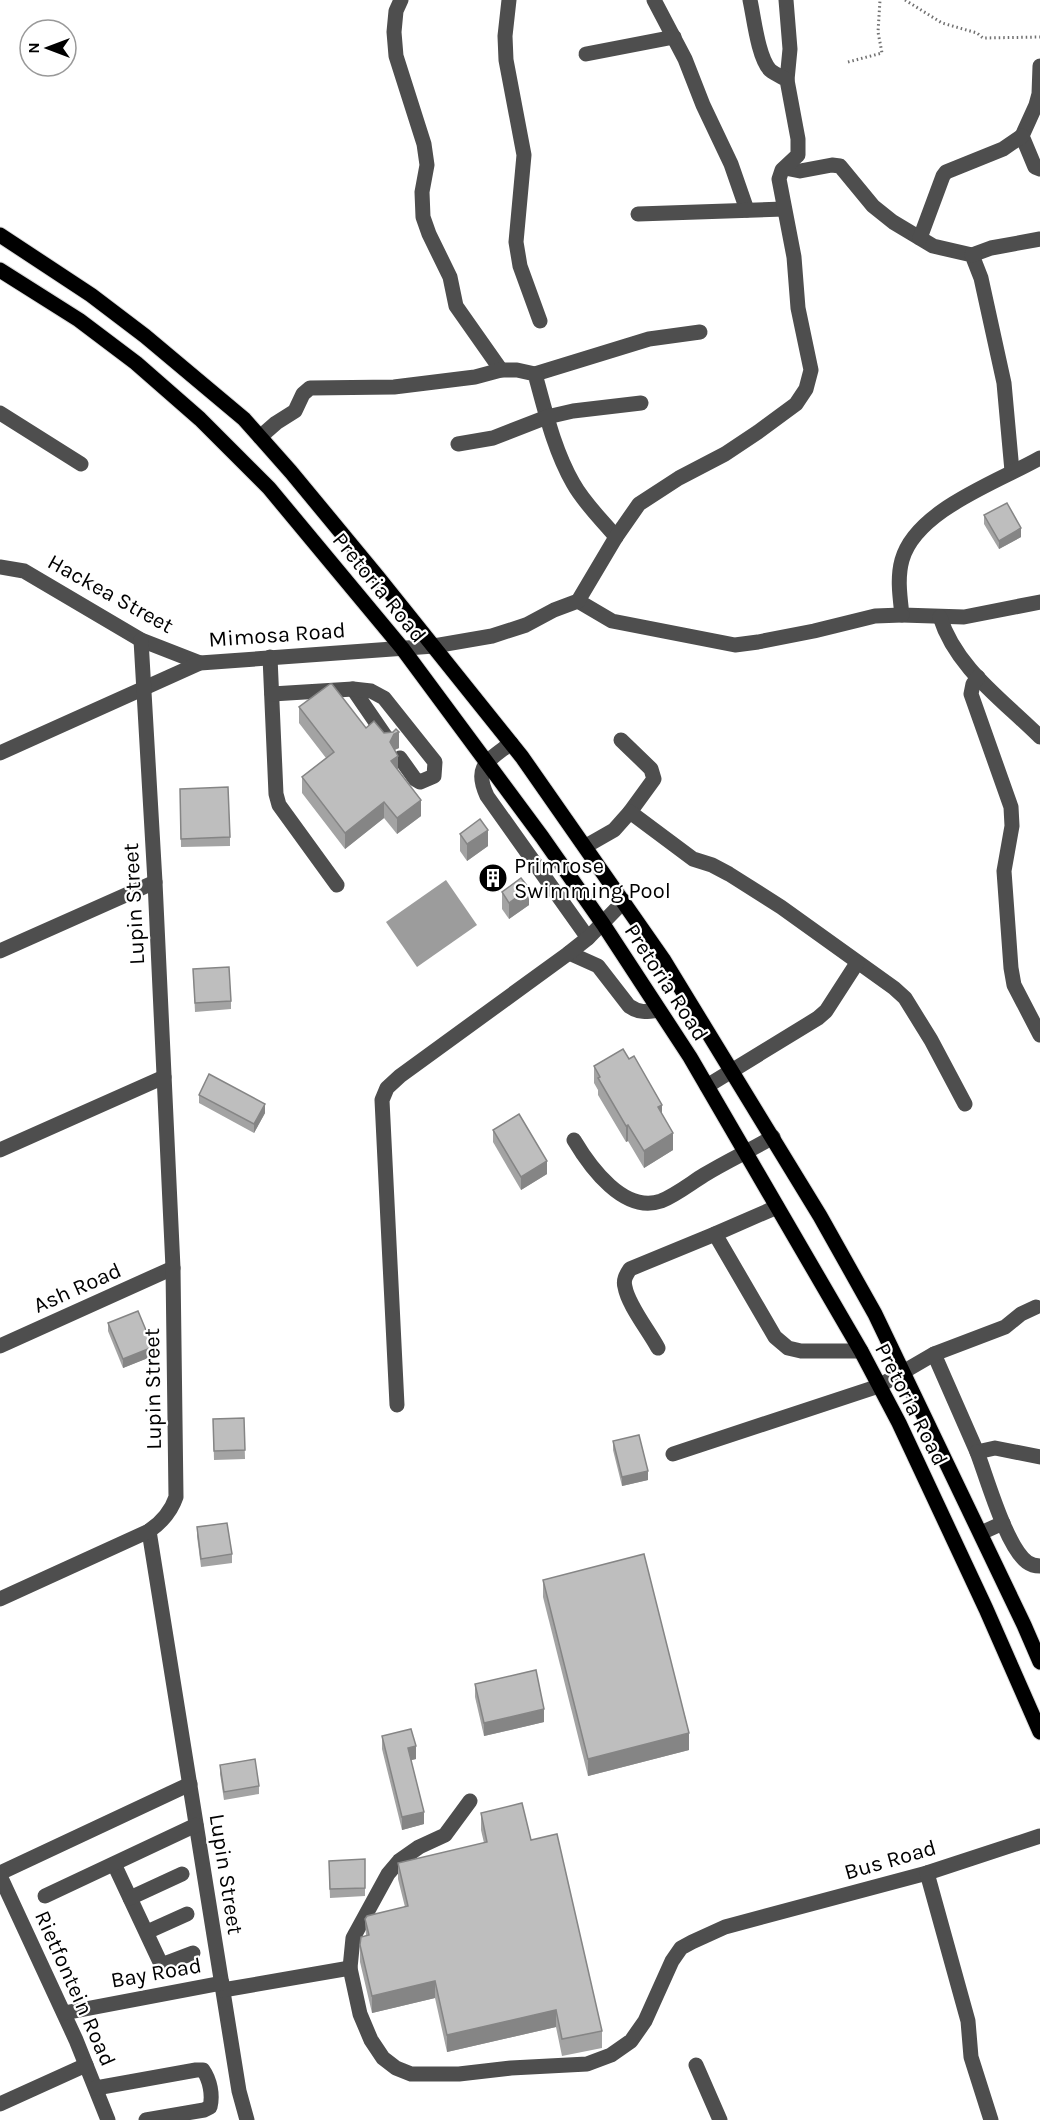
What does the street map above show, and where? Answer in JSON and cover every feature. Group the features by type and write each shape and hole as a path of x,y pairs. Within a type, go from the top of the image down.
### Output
{"main road":[{"name":"Pretoria Road","path":"0,236 91,295 178,363 244,419 291,472 511,743 586,846 663,959 773,1137 875,1314 981,1533 1040,1662"},
{"name":"Pretoria Road","path":"0,270 79,320 162,385 200,419 269,488 402,648 542,837 603,924 706,1086 861,1352 899,1423 986,1609 1040,1732"},
{"path":"162,385 178,363"}],"street":[{"path":"401,0 396,11 394,32 396,56 424,144 427,165 422,192 423,217 450,277 456,306 501,370"},
{"path":"508,0 506,60 524,156 516,242 520,266 540,321"},
{"path":"654,0 675,37 703,105 731,164 747,210"},
{"path":"750,0 767,65 771,71 787,80"},
{"path":"786,0 790,50 787,80 798,149 795,158 782,170 780,179 794,257 798,308 811,369 806,389 796,404 758,432 725,454 678,478 639,504 616,537 578,601 612,621 735,645 803,633 875,616 964,617 1040,602"},
{"path":"586,54 675,37"},
{"path":"920,238 946,172 1003,149 1022,136 1039,94 1040,66"},
{"path":"1022,136 1035,167 1040,169"},
{"path":"785,168 800,171 832,165 840,166 885,217 933,246 972,255 991,248 1040,239"},
{"path":"638,214 784,209"},
{"path":"972,255 981,278 1004,383 1012,471"},
{"path":"260,436 295,411 303,394 310,388 394,387 475,377 501,370 517,370 535,374 649,339 700,332"},
{"path":"535,374 547,417 572,481 583,498 616,537"},
{"path":"458,444 493,438 547,417 597,407 641,403"},
{"path":"0,413 81,464"},
{"path":"902,615 900,572 902,558 918,530 947,509 1012,471 1040,459"},
{"name":"Hackea Street","path":"0,567 24,571 141,640 200,663"},
{"name":"Mimosa Road","path":"0,753 200,663 434,646 492,636 526,625 554,610 578,601"},
{"path":"940,617 946,636 964,664 1040,737"},
{"name":"Lupin Street","path":"141,640 173,1268 177,1489 174,1505 159,1524 149,1531 239,2091 247,2120"},
{"path":"270,657 276,794 279,805 337,885"},
{"path":"978,677 973,684 971,694 1012,815 1004,871 1011,968 1014,985 1040,1035"},
{"path":"272,694 352,689 371,691 384,698 435,762 434,776 420,782 415,779 400,758"},
{"path":"352,689 388,740"},
{"path":"586,846 614,830 654,779 651,769 621,740"},
{"path":"511,743 486,763 480,775 488,796 588,938"},
{"path":"630,812 693,859 729,874 781,907 904,998 931,1040 965,1104"},
{"path":"0,951 155,882"},
{"path":"397,1405 382,1100 384,1093 400,1076 588,938 624,901"},
{"path":"569,953 598,966 629,1006 635,1010 642,1012 658,1010"},
{"path":"706,1086 819,1018 857,963"},
{"path":"0,1150 164,1077"},
{"path":"574,1140 588,1164 620,1195 644,1204 661,1201 773,1137"},
{"path":"658,1348 628,1298 625,1278 630,1269 777,1207"},
{"path":"715,1234 775,1338 788,1348 861,1352"},
{"name":"Ash Road","path":"0,1346 173,1268"},
{"path":"673,1454 879,1386 934,1354 1005,1327 1021,1314 1036,1307"},
{"path":"934,1354 977,1452 1003,1523 1025,1561 1040,1566"},
{"path":"977,1452 995,1448 1040,1457"},
{"path":"981,1533 1003,1523"},
{"path":"0,1599 149,1531"},
{"path":"0,1874 190,1784"},
{"name":"Bus Road","path":"470,1801 445,1835 419,1847 399,1861 388,1875 353,1938 350,1968 360,2014 371,2040 383,2058 396,2068 411,2074 459,2074 511,2068 587,2064 611,2055 631,2041 645,2021 672,1960 681,1948 725,1927 927,1873 1040,1836"},
{"path":"45,1896 196,1825"},
{"path":"114,1864 160,1962 164,1964 193,1953"},
{"path":"927,1873 968,2021 970,2057 991,2120"},
{"name":"Rietfontein Road","path":"0,1874 87,2065 108,2120"},
{"path":"130,1898 182,1874"},
{"path":"147,1932 188,1914"},
{"name":"Bay Road","path":"64,2013 350,1968"},
{"path":"0,2104 87,2065"},
{"path":"696,2065 720,2120"},
{"path":"96,2088 203,2070 208,2077 212,2101 210,2107 146,2120"}],"path":[{"path":"848,62 882,52 878,32 880,0"},
{"path":"905,0 942,23 977,33 983,38 1040,37"}],"shaded area":[{"path":"446,880 477,925 417,967 386,922"}],"building":[{"path":"1007,503 1021,528 999,541 984,515"},
{"path":"330,684 366,728 374,721 384,733 393,732 396,729 399,732 394,734 390,742 398,756 391,761 421,800 397,818 384,802 345,833 302,777 334,752 299,707"},
{"path":"228,787 230,837 181,839 180,789"},
{"path":"480,819 488,830 467,844 460,834"},
{"path":"521,878 529,888 509,903 502,892"},
{"path":"229,967 231,1001 195,1003 193,969"},
{"path":"623,1049 629,1059 634,1056 662,1105 658,1107 673,1133 644,1151 628,1125 626,1126 598,1078 600,1077 594,1066"},
{"path":"209,1074 265,1104 254,1124 199,1095"},
{"path":"519,1114 547,1161 521,1177 493,1130"},
{"path":"138,1311 153,1347 123,1359 108,1323"},
{"path":"244,1418 245,1450 214,1451 213,1419"},
{"path":"639,1435 648,1471 622,1477 613,1441"},
{"path":"227,1523 232,1554 201,1559 197,1527"},
{"path":"644,1554 689,1733 588,1759 543,1580"},
{"path":"536,1670 544,1709 484,1723 475,1684"},
{"path":"411,1729 416,1746 408,1748 424,1812 402,1817 382,1736"},
{"path":"255,1759 259,1786 224,1792 220,1765"},
{"path":"522,1803 531,1840 557,1834 602,2031 562,2039 556,2010 447,2035 435,1981 372,1996 360,1945 361,1937 369,1935 365,1919 367,1916 408,1906 398,1863 487,1842 481,1813"},
{"path":"365,1859 365,1888 330,1889 329,1861"}],"place":[{"name":"Primrose Swimming Pool","path":"493,878"}]}
